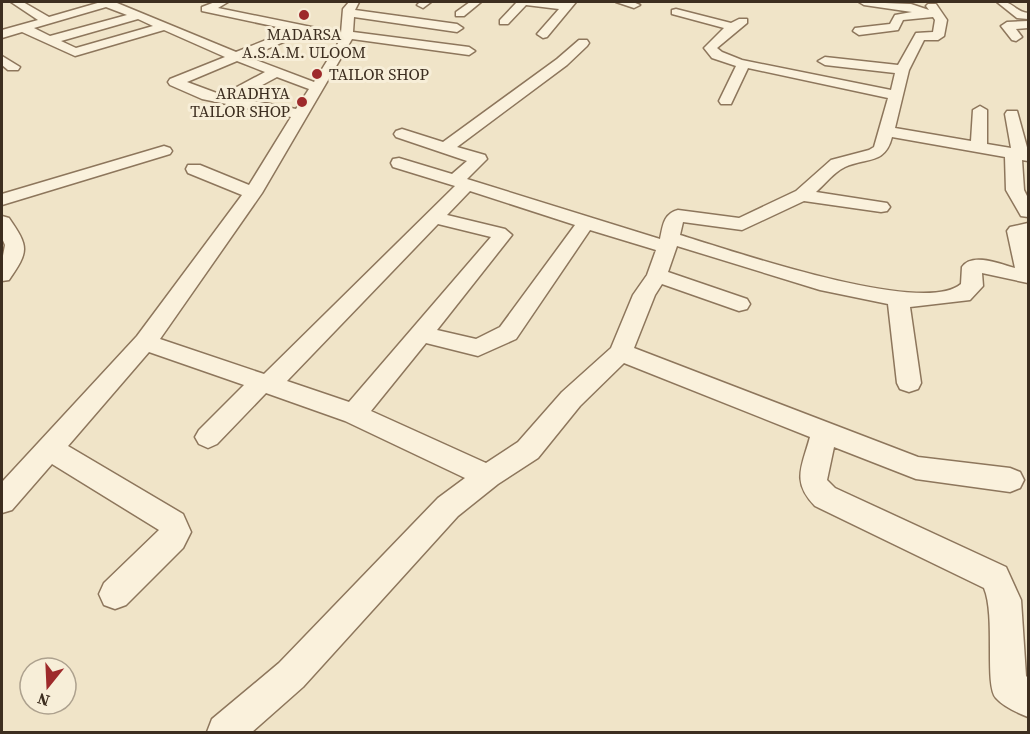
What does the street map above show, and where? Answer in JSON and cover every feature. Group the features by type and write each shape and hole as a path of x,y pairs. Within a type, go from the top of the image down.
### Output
{"street":[{"path":"16,2 47,20"},
{"path":"223,2 206,9 301,30 469,51"},
{"path":"460,15 476,2"},
{"path":"504,22 525,2 568,4"},
{"path":"621,2 634,5"},
{"path":"225,732 291,675 448,507 488,476 528,450 571,399 621,352 644,296 657,275 674,219 678,216 742,224 802,195 837,164 875,153 881,149 902,70 920,36 938,36 942,23 931,11 864,2"},
{"path":"1002,2 1027,19"},
{"path":"2,34 106,3 318,88"},
{"path":"543,34 568,4"},
{"path":"2,501 145,342 253,193 302,115 347,36 352,7 456,28"},
{"path":"859,30 890,28 895,25 899,17 931,11"},
{"path":"676,12 738,24 710,48 717,55 742,64 748,63 806,74 896,95"},
{"path":"49,40 140,15"},
{"path":"1016,37 1007,26 1027,19"},
{"path":"24,27 75,52 165,26"},
{"path":"301,30 175,82 207,96 302,115"},
{"path":"446,147 562,62 583,43"},
{"path":"806,74 817,60 902,70"},
{"path":"726,101 742,64"},
{"path":"225,99 276,72"},
{"path":"979,148 980,110"},
{"path":"1012,114 1021,155 1015,189 1029,212"},
{"path":"886,131 1021,155"},
{"path":"208,437 434,218 479,159 402,134"},
{"path":"2,200 164,151"},
{"path":"399,163 586,222 827,285 916,301 962,296 972,286 972,267 975,265 1028,277 1017,231 1029,230"},
{"path":"194,169 253,193"},
{"path":"802,195 881,207"},
{"path":"354,414 501,235 434,218"},
{"path":"2,222 15,246 13,259 2,275"},
{"path":"421,334 478,348 508,333 586,222"},
{"path":"657,275 739,304"},
{"path":"898,299 909,383"},
{"path":"145,342 354,414 488,476"},
{"path":"621,352 824,434 916,468 1010,480"},
{"path":"824,434 813,480 816,488 825,496 995,578 1005,600 1008,685 1029,699"},
{"path":"49,448 173,523 176,532 172,538 115,594"}],"place":[{"name":"MADARSA A.S.A.M. ULOOM","path":"304,15"},
{"name":"TAILOR SHOP","path":"317,74"},
{"name":"ARADHYA TAILOR SHOP","path":"302,102"}]}
